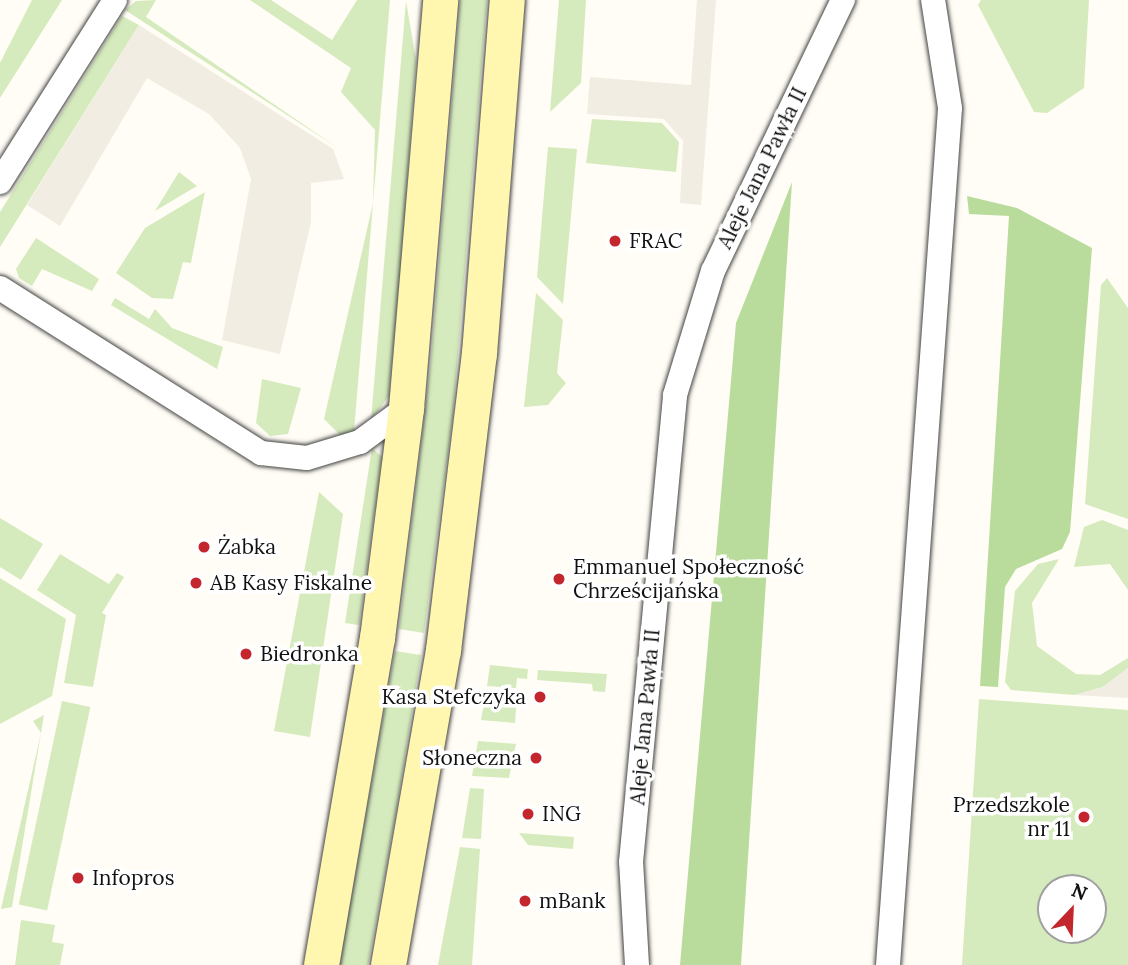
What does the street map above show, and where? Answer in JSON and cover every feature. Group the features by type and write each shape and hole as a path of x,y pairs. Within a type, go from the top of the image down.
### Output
{"main road":[{"path":"321,965 377,638 406,408 440,0"},
{"path":"388,965 443,650 479,354 507,0"}],"street":[{"path":"0,182 115,0"},
{"name":"Aleje Jana Pawła II","path":"637,965 631,862 675,395 713,271 843,0"},
{"path":"888,965 950,108 933,0"},
{"path":"0,288 261,453 307,458 360,442 406,408"}],"green space":[{"path":"32,0 62,0 0,98 0,63"},
{"path":"156,0 146,17 338,148 125,10 136,1"},
{"path":"250,0 271,0 332,40 357,0 390,0 354,431 342,437 324,419 373,203 375,130 341,92 351,68"},
{"path":"460,0 487,0 453,414 424,633 399,629 431,360"},
{"path":"559,0 586,0 581,83 550,112"},
{"path":"981,0 1089,0 1084,88 1047,113 1034,112 978,5"},
{"path":"406,1 416,60 401,264 389,396 371,420"},
{"path":"122,16 139,25 0,247 0,212"},
{"path":"592,119 662,123 679,142 676,172 586,163"},
{"path":"548,147 577,149 563,304 537,277"},
{"path":"179,172 197,186 155,211"},
{"path":"792,182 741,965 680,965 736,323"},
{"path":"205,192 191,263 183,262 173,299 152,298 116,273 145,228"},
{"path":"967,196 1017,208 1092,248 1070,532 1062,549 1016,569 1005,587 998,687 980,686 1009,216 969,214"},
{"path":"36,238 99,279 92,291 42,269 32,286 19,278 16,269"},
{"path":"1107,278 1128,308 1128,519 1085,504 1101,285"},
{"path":"536,293 563,320 557,373 566,383 548,405 524,407"},
{"path":"115,298 149,319 155,309 172,328 223,347 217,369 111,305"},
{"path":"262,379 301,388 288,434 270,436 256,423"},
{"path":"372,448 382,457 359,625 345,623"},
{"path":"319,492 343,514 310,737 274,731"},
{"path":"0,518 43,544 21,580 0,567"},
{"path":"1102,520 1128,530 1128,590 1110,564 1074,567 1084,527"},
{"path":"60,554 109,584 117,573 124,577 102,613 106,615 93,687 64,683 76,615 37,590"},
{"path":"1059,559 1032,603 1037,646 1076,674 1100,675 1128,658 1128,668 1103,687 1075,695 1011,690 1005,682 1015,591 1038,564"},
{"path":"0,578 66,619 52,696 0,724"},
{"path":"395,651 421,655 395,818 368,965 339,965"},
{"path":"490,665 528,669 527,679 517,678 516,688 487,686"},
{"path":"538,670 607,674 605,692 593,691 592,684 537,680"},
{"path":"486,693 517,694 515,723 481,720"},
{"path":"979,699 1128,710 1128,965 962,965"},
{"path":"62,701 90,707 47,910 19,904"},
{"path":"44,715 41,733 33,721"},
{"path":"41,733 12,907 1,909"},
{"path":"478,741 516,744 509,778 472,776"},
{"path":"470,788 484,789 481,839 462,838"},
{"path":"519,833 574,837 573,849 528,845"},
{"path":"460,847 480,849 472,965 438,965"},
{"path":"21,920 55,925 52,942 64,944 60,965 15,965"}],"shaded area":[{"path":"697,0 716,0 701,205 680,203 683,141 664,119 587,114 590,77 691,85"},
{"path":"139,25 333,149 344,179 311,183 311,222 280,354 222,340 251,179 240,148 209,114 147,78 60,226 27,205"},
{"path":"1128,668 1128,698 1074,695 1103,687"}],"place":[{"name":"FRAC","path":"615,241"},
{"name":"Żabka","path":"204,547"},
{"name":"Emmanuel Społeczność Chrześcijańska","path":"559,579"},
{"name":"AB Kasy Fiskalne","path":"196,583"},
{"name":"Biedronka","path":"246,654"},
{"name":"Kasa Stefczyka","path":"540,697"},
{"name":"Słoneczna","path":"536,758"},
{"name":"ING","path":"528,814"},
{"name":"Przedszkole nr 11","path":"1084,817"},
{"name":"Infopros","path":"78,878"},
{"name":"mBank","path":"525,901"}]}
